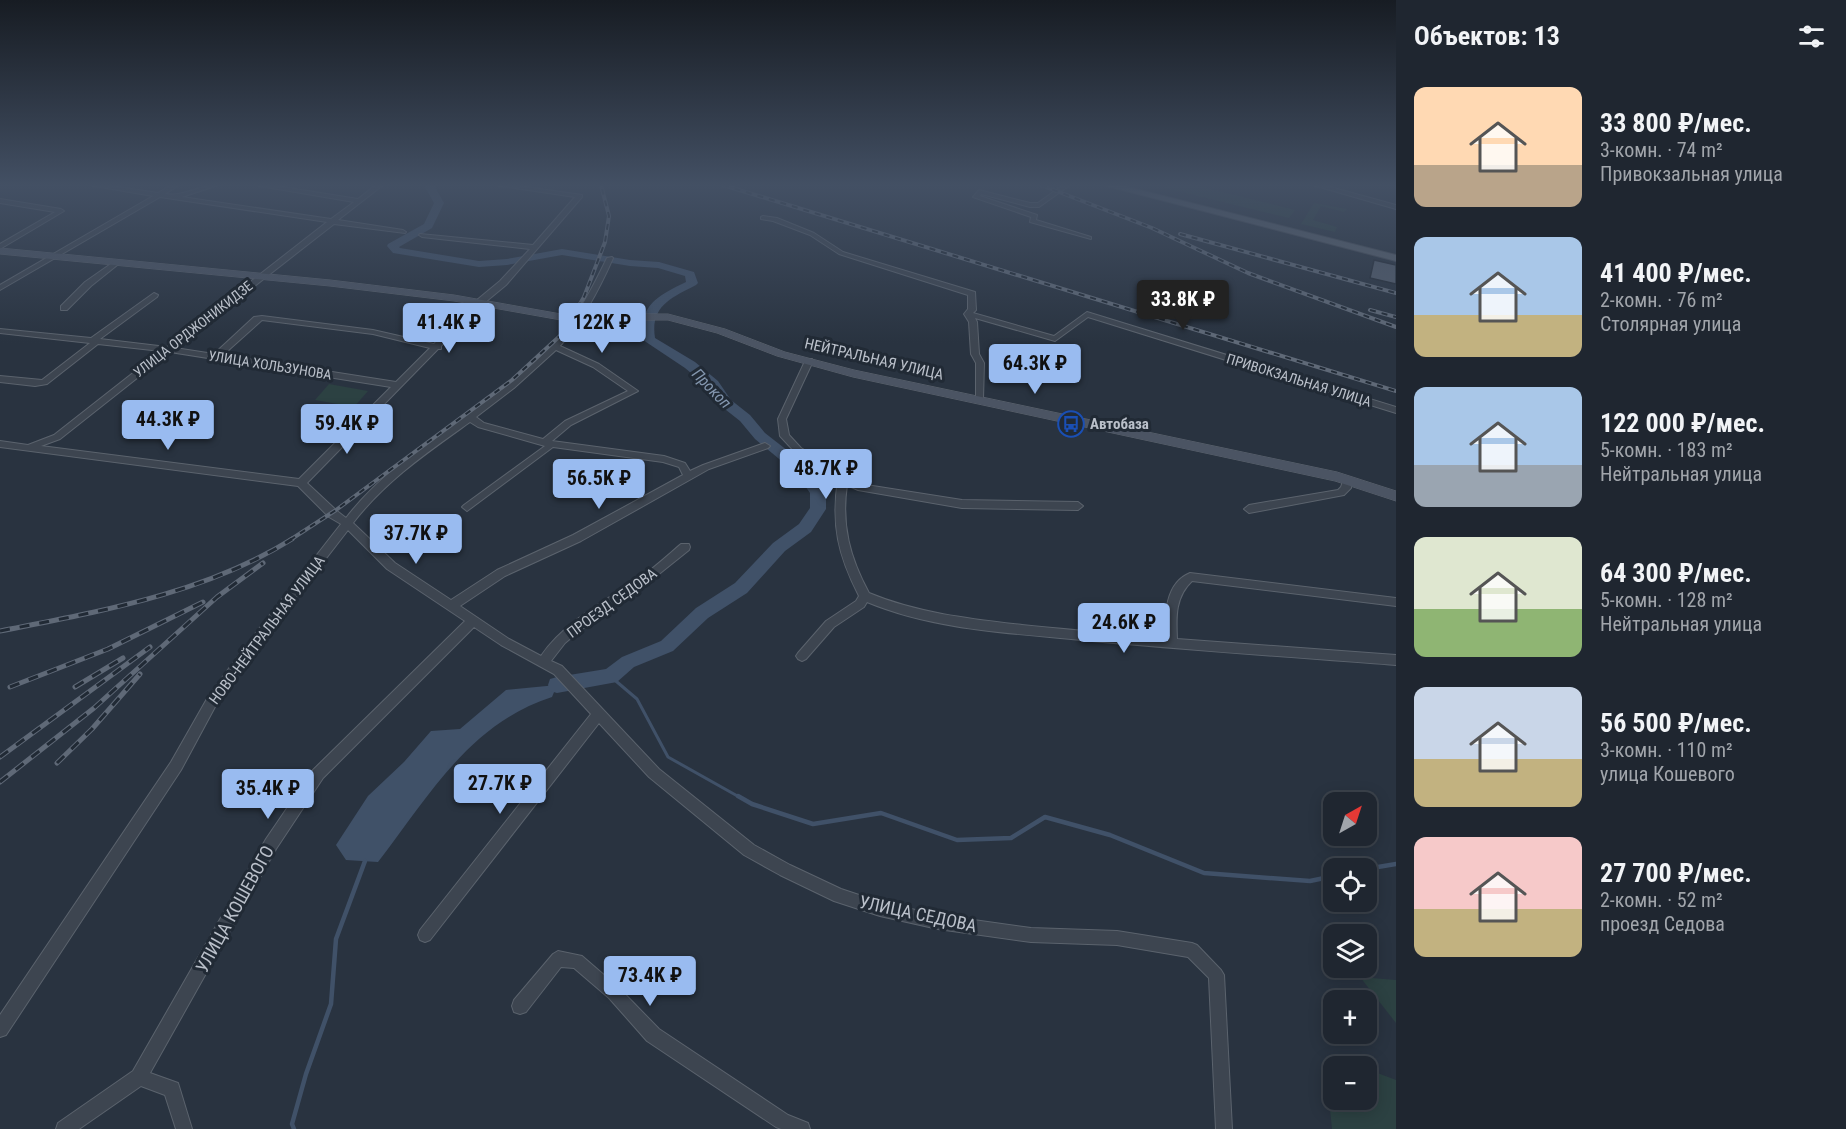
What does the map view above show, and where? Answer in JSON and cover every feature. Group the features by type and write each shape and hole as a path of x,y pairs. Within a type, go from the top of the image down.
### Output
{"main road":[{"path":"1316,238 1396,258"},
{"path":"1346,238 1396,250"},
{"name":"НЕЙТРАЛЬНАЯ УЛИЦА","path":"0,249 261,276 480,302 520,311 579,318 668,317 721,331 781,354 809,361 1347,480 1396,496"}],"street":[{"path":"0,249 18,238"},
{"path":"0,288 85,238"},
{"name":"УЛИЦА ОРДЖОНИКИДЗЕ","path":"32,446 57,437 311,238"},
{"path":"447,238 535,247"},
{"path":"301,483 480,302 503,283 543,238"},
{"path":"818,238 842,253 972,294 972,310 968,314 973,322 975,354 981,363 979,399"},
{"name":"НОВО-НЕЙТРАЛЬНАЯ УЛИЦА","path":"0,1029 176,766 212,701 245,654 347,523 378,486 470,417 555,347 579,318 609,260"},
{"path":"64,308 88,284 117,262"},
{"path":"0,379 41,383 154,295"},
{"name":"ПРИВОКЗАЛЬНАЯ УЛИЦА","path":"968,314 1055,339 1087,314 1396,410"},
{"path":"217,356 262,318 373,332 438,347"},
{"name":"УЛИЦА ХОЛЬЗУНОВА","path":"0,331 167,349 397,385"},
{"path":"467,507 548,448 547,443 568,423 634,391 576,354 555,347"},
{"path":"809,361 782,419 781,441 858,487 962,504 1078,506"},
{"path":"470,417 481,425 547,443 664,459 682,465 689,477"},
{"path":"0,444 32,446 301,483 333,514 347,523 384,560 473,621 543,663"},
{"path":"451,606 501,573 577,538 706,467 765,446"},
{"path":"843,478 840,495 840,537 843,552 865,596 882,605 945,618 1012,628 1396,660"},
{"path":"1249,509 1341,493 1346,488 1347,480"},
{"name":"ПРОЕЗД СЕДОВА","path":"543,663 549,650 685,548"},
{"path":"1172,643 1170,604 1184,581 1190,577 1396,602"},
{"path":"802,656 830,624 860,604 865,596"},
{"name":"УЛИЦА КОШЕВОГО","path":"139,1077 271,844 318,774 473,621"},
{"name":"УЛИЦА СЕДОВА","path":"543,663 558,670 654,773 749,850 839,896 880,909 938,922 1031,935 1117,938 1192,950 1216,975 1224,1129"},
{"path":"425,935 599,714"},
{"path":"520,1006 558,959 577,961 614,993 653,1035 782,1121 802,1129"},
{"path":"64,1129 139,1077 172,1089 184,1129"}],"green space":[{"path":"329,384 368,391 354,407 315,400"},
{"path":"1361,978 1396,980 1396,1023 1377,999 1377,990 1370,990"},
{"path":"1377,1073 1396,1080 1396,1129 1332,1129 1330,1110 1377,1110"}],"water":[{"path":"557,685 552,697 523,709 497,725 474,744 434,788 378,862 346,860 336,845 368,796 404,762 431,731 460,729 506,690"}],"building":[{"path":"1374,260 1396,265 1396,284 1370,278"}],"waterway":[{"name":"Прокоп","path":"407,238 392,246 397,251 479,264 507,262 562,252 630,263 659,265 690,274 692,283 665,298 652,310 647,328 649,340 690,365 713,384 726,403 745,418 760,436 801,469 818,492 818,509 805,528 779,547 741,588 702,613 667,646 628,662 610,676 557,685"},
{"path":"610,676 637,699 668,757 741,798"},
{"path":"738,796 752,804 813,824 881,813 957,840 1011,838 1045,817 1110,835 1204,873 1310,881 1323,878"},
{"path":"294,1129 292,1124 306,1074 331,1004 336,939 365,861"},
{"path":"1377,867 1396,864"}],"railway":[{"path":"290,540 336,510 512,380 562,334 584,297 606,238"},
{"path":"895,238 1396,391"},
{"path":"1173,238 1248,273 1396,327"},
{"path":"1193,238 1396,293"},
{"path":"1370,310 1396,317"},
{"path":"0,631 114,608 188,587 258,558 292,539"},
{"path":"0,782 94,708 217,597 263,563"},
{"path":"10,687 108,649 203,602"},
{"path":"0,757 150,647"},
{"path":"75,687 123,658"},
{"path":"57,763 92,729 140,674"}],"place":[{"name":"Автобаза","path":"1071,424"}]}
